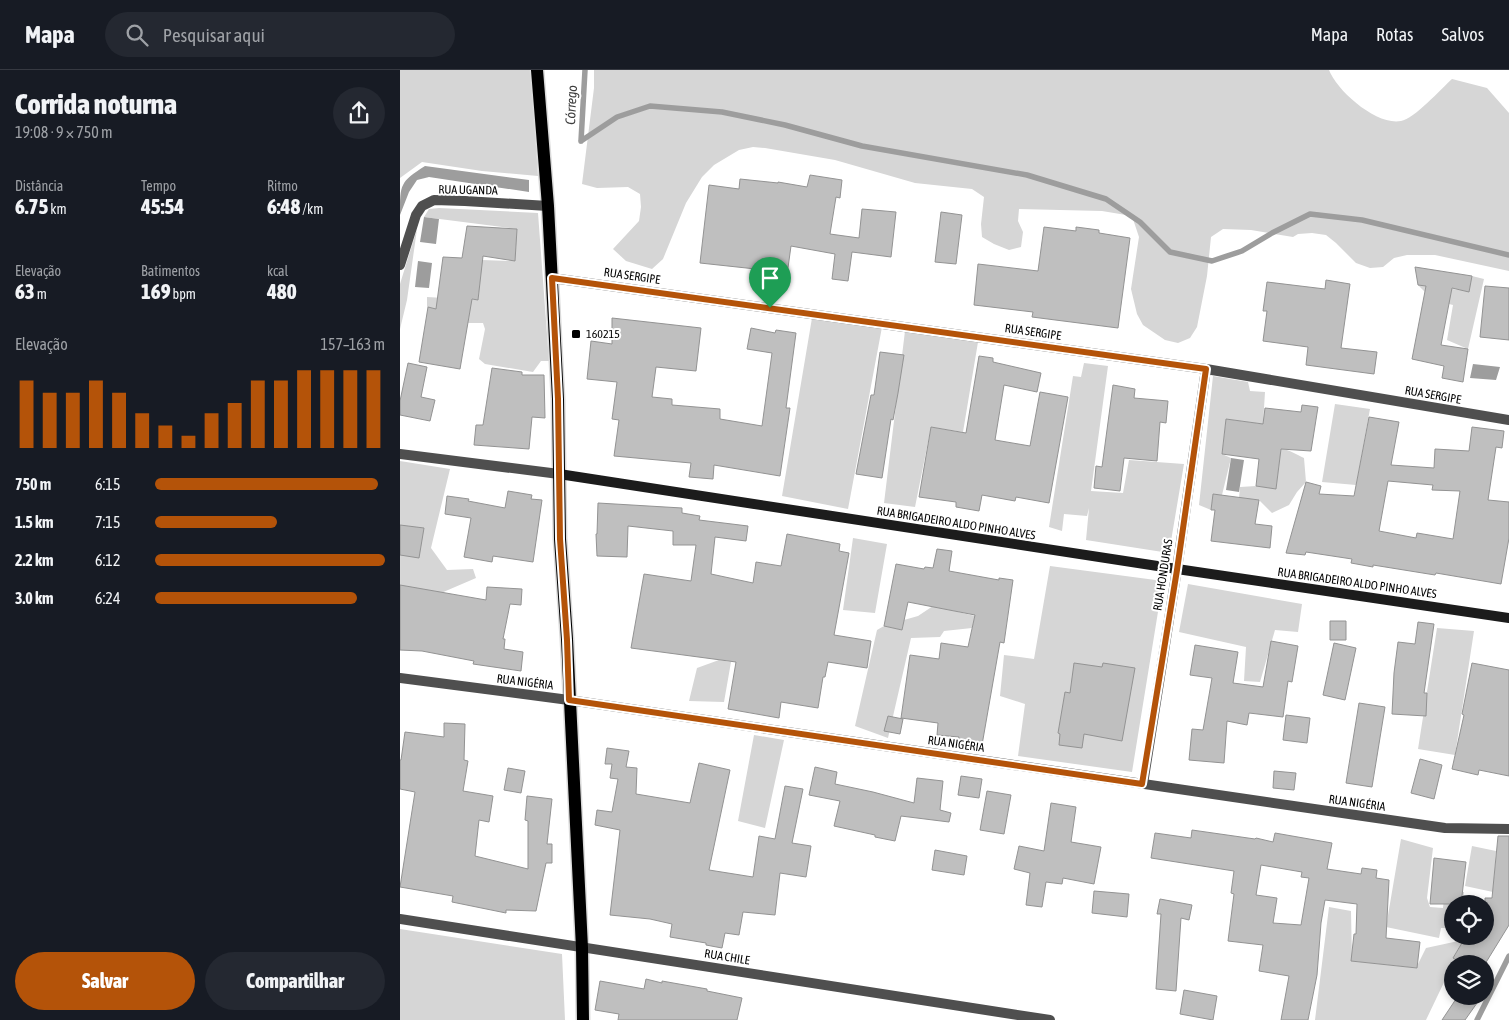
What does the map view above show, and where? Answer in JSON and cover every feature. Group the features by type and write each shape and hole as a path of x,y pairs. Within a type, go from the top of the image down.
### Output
{"main road":[{"path":"537,70 548,206 558,399 560,539 567,640 582,948 583,1020"}],"street":[{"name":"RUA UGANDA","path":"400,265 416,215 422,206 434,200 548,206"},
{"name":"RUA SERGIPE","path":"552,278 1206,369 1509,420"},
{"name":"RUA HONDURAS","path":"1142,784 1177,570 1206,369"},
{"name":"RUA BRIGADEIRO ALDO PINHO ALVES","path":"400,454 559,474 1177,570 1509,618"},
{"name":"RUA NIGÉRIA","path":"400,678 569,700 1445,828 1509,829"},
{"name":"RUA CHILE","path":"400,919 1050,1020"}],"shaded area":[{"path":"400,70 531,70 538,176 482,171 422,162 400,178"},
{"path":"594,70 1329,70 1340,88 1349,97 1370,113 1391,121 1401,121 1413,115 1452,79 1487,88 1509,113 1509,271 1435,255 1407,255 1394,258 1383,267 1370,268 1356,263 1326,235 1312,233 1298,234 1293,237 1251,230 1223,229 1211,237 1207,276 1197,327 1190,338 1178,343 1165,340 1143,325 1137,314 1131,289 1139,237 1132,216 1102,211 1019,209 1018,221 1023,232 1021,247 1009,250 982,237 981,224 984,197 972,189 915,183 835,160 753,147 739,150 714,165 702,177 686,203 663,259 652,269 626,261 613,249 639,221 640,194 628,187 597,188 582,184 594,88"},
{"path":"425,166 529,180 529,192 429,177 417,180 409,192 400,215 400,197 403,185 406,180"},
{"path":"429,209 538,213 549,361 541,361 533,372 485,364 479,359 485,329 483,323 468,323 469,315 427,307 427,297 478,300 482,260 514,261 517,229 424,217"},
{"path":"424,217 439,219 436,244 420,242"},
{"path":"417,229 407,300 400,329 400,284"},
{"path":"418,261 432,263 429,288 415,287"},
{"path":"1472,276 1484,279 1468,349 1447,340 1453,305 1433,300 1418,285 1469,291"},
{"path":"812,318 882,327 848,509 782,496"},
{"path":"905,331 978,342 963,432 931,427 915,507 884,503"},
{"path":"1084,363 1108,366 1091,491 1123,493 1129,460 1184,464 1169,553 1086,540 1089,508 1087,516 1064,514 1062,531 1049,527 1073,376 1081,377"},
{"path":"1473,364 1500,367 1496,380 1470,378"},
{"path":"1213,376 1248,382 1250,391 1265,392 1263,424 1226,419 1222,454 1231,458 1222,495 1213,494 1211,510 1199,505"},
{"path":"1335,404 1370,409 1356,485 1322,482"},
{"path":"1281,449 1304,458 1306,482 1289,505 1272,513 1259,500 1239,498 1240,487 1256,486 1276,489"},
{"path":"1231,458 1244,460 1239,492 1226,490"},
{"path":"400,461 450,469 431,548 447,570 473,569 476,578 441,593 400,621"},
{"path":"853,538 887,544 875,613 843,610"},
{"path":"1050,566 1163,581 1132,772 1018,756 1025,704 1000,696 1004,655 1034,659"},
{"path":"1188,584 1302,604 1298,632 1275,630 1260,682 1244,681 1246,647 1179,632"},
{"path":"933,606 975,616 972,628 944,631 940,637 911,638 888,738 855,726 877,630 884,626 902,630 904,620 918,616"},
{"path":"1437,628 1474,631 1455,755 1418,749"},
{"path":"719,660 731,662 724,702 689,701 697,668"},
{"path":"754,735 784,740 765,828 738,821"},
{"path":"1401,839 1433,848 1427,898 1430,907 1443,908 1444,898 1444,928 1441,928 1439,938 1386,927"},
{"path":"1472,846 1496,851 1493,892 1465,886"},
{"path":"1453,892 1464,892 1464,895 1448,895"},
{"path":"1329,907 1351,911 1352,961 1416,968 1426,948 1444,944 1460,945 1455,955 1444,955 1444,982 1426,1020 1315,1020"},
{"path":"400,929 562,954 565,1020 400,1020"}],"building":[{"path":"810,175 842,180 840,198 836,197 830,234 859,238 862,209 896,212 891,257 852,252 848,281 832,279 835,254 791,246 787,275 764,272 765,270 700,263 709,185 739,189 740,179 778,182 807,187"},
{"path":"941,212 962,215 956,264 935,262"},
{"path":"467,226 517,229 515,261 483,256 478,300 472,299 460,369 419,362 428,307 436,309 443,257 462,258"},
{"path":"1044,227 1076,231 1076,227 1099,230 1099,233 1130,238 1118,328 1032,317 1033,312 974,305 978,264 1038,271"},
{"path":"1415,267 1472,276 1469,292 1452,288 1441,345 1468,349 1463,382 1442,378 1444,366 1412,359 1426,286 1418,285"},
{"path":"1326,280 1350,284 1341,348 1377,352 1374,374 1306,365 1308,347 1263,341 1267,311 1263,311 1267,282 1325,289"},
{"path":"1485,286 1509,288 1509,340 1480,337"},
{"path":"612,318 701,328 696,371 656,367 652,397 672,399 672,405 720,409 720,419 762,426 772,353 747,349 751,328 775,333 776,330 796,333 786,408 790,408 780,476 714,465 713,479 689,477 691,463 614,456 619,420 612,419 617,382 587,379 591,341 612,344"},
{"path":"880,352 904,355 893,420 891,419 882,478 856,474 871,395 874,395"},
{"path":"979,356 993,358 993,362 1041,373 1037,392 1004,385 995,440 1030,446 1040,392 1068,397 1049,503 1016,497 1015,501 982,495 979,511 956,507 956,502 919,497 931,427 966,433"},
{"path":"408,363 427,367 421,397 435,400 430,421 400,415 400,401"},
{"path":"492,368 522,372 522,375 544,375 545,418 532,417 529,449 474,445 476,425 483,425"},
{"path":"1113,385 1135,389 1134,398 1168,401 1166,423 1160,422 1157,461 1124,458 1120,491 1094,488 1096,466 1102,467"},
{"path":"1302,405 1318,407 1311,451 1281,449 1276,489 1256,486 1259,459 1222,454 1226,419 1263,424 1265,408 1301,412"},
{"path":"1369,417 1399,422 1391,465 1434,468 1435,449 1469,451 1472,427 1504,431 1502,448 1496,447 1488,500 1509,502 1509,538 1501,584 1436,573 1435,575 1373,565 1373,567 1351,563 1352,559 1306,552 1305,555 1286,553 1306,482 1321,486 1319,494 1354,496","holes":["1388,481 1433,485 1432,490 1460,491 1453,539 1417,533 1416,538 1379,531"]},
{"path":"508,491 532,495 531,499 542,500 533,562 493,556 492,562 464,557 471,518 445,514 447,496 469,499 468,501 505,508"},
{"path":"1213,494 1259,500 1255,524 1272,526 1270,548 1211,541 1215,510 1211,510"},
{"path":"598,503 682,508 682,513 700,516 699,520 748,526 746,541 715,537 711,574 753,583 756,562 781,566 787,534 840,544 839,551 849,553 834,635 871,641 867,668 828,662 825,677 823,677 818,708 781,702 779,718 728,709 736,662 631,648 644,574 691,581 696,545 673,545 673,531 628,526 627,557 597,556"},
{"path":"400,525 424,528 419,558 400,555"},
{"path":"937,549 952,551 949,571 999,580 999,578 1013,580 1004,643 1000,642 982,745 958,741 959,737 937,735 938,723 901,718 910,655 939,659 941,643 968,647 975,615 908,602 902,630 884,626 896,564 924,569 925,567 933,568"},
{"path":"400,585 486,600 487,587 522,589 521,605 510,604 503,639 505,639 504,649 523,652 521,671 473,664 474,661 422,651 400,650"},
{"path":"1330,621 1346,621 1346,640 1330,640"},
{"path":"1418,622 1434,624 1424,693 1427,693 1426,716 1392,714 1398,642 1415,644"},
{"path":"1271,641 1298,646 1292,682 1288,681 1283,717 1249,713 1247,725 1227,721 1224,763 1189,760 1192,729 1203,730 1212,678 1190,675 1195,645 1238,652 1233,683 1263,687"},
{"path":"1334,643 1356,648 1345,700 1323,695"},
{"path":"1074,663 1102,667 1103,663 1135,668 1122,741 1084,734 1082,748 1059,745 1060,734 1058,733 1065,692 1070,693"},
{"path":"1472,663 1509,670 1509,776 1479,770 1478,775 1452,769 1464,715 1462,714"},
{"path":"1359,703 1385,707 1372,787 1346,783"},
{"path":"1286,715 1310,718 1307,743 1283,740"},
{"path":"888,716 903,719 900,734 884,731"},
{"path":"444,723 465,724 464,760 468,761 463,791 493,796 489,822 479,820 475,856 528,869 528,821 525,820 527,796 552,799 547,844 552,844 552,863 546,863 536,911 506,910 506,913 452,902 453,896 400,887 415,792 400,789 400,760 405,732 444,737"},
{"path":"607,748 629,751 626,767 637,768 636,794 690,803 699,763 730,770 709,870 753,877 759,836 775,839 785,786 803,789 792,843 811,846 806,877 780,873 775,915 743,912 739,935 725,933 722,948 706,945 706,943 670,937 672,924 650,919 610,915 620,830 595,825 597,810 612,812 618,779 610,778 612,764 605,764"},
{"path":"1420,759 1442,765 1434,799 1411,793"},
{"path":"815,767 837,772 835,784 914,803 917,778 943,781 940,810 951,813 949,822 901,816 895,841 834,826 840,801 809,795"},
{"path":"508,768 525,771 521,793 504,790"},
{"path":"1274,771 1296,773 1294,790 1273,788"},
{"path":"961,776 982,779 979,798 958,795"},
{"path":"987,791 1011,795 1004,834 980,830"},
{"path":"1051,803 1076,807 1071,842 1101,847 1094,884 1063,878 1062,884 1046,882 1042,907 1026,905 1030,873 1014,869 1019,846 1044,851"},
{"path":"1192,830 1273,842 1275,833 1332,843 1327,869 1361,874 1362,868 1377,870 1376,878 1389,880 1386,938 1420,942 1417,968 1351,961 1354,934 1356,934 1357,904 1325,900 1321,923 1317,975 1308,1020 1281,1020 1289,976 1259,971 1263,945 1228,941 1234,894 1231,893 1234,871 1151,858 1155,833 1191,838","holes":["1261,865 1302,872 1301,877 1309,878 1301,925 1273,923 1277,898 1256,895"]},
{"path":"1498,836 1509,836 1509,925 1491,955 1455,955 1461,945 1494,945 1494,895 1492,895"},
{"path":"935,850 967,856 964,875 932,870"},
{"path":"1434,858 1466,862 1462,895 1444,895 1444,904 1430,904"},
{"path":"1094,891 1129,894 1127,917 1092,913"},
{"path":"1160,899 1192,905 1189,920 1181,918 1176,991 1156,989 1161,914 1157,914"},
{"path":"646,979 707,989 707,991 742,998 737,1020 618,1020 619,1014 595,1010 600,981 644,989"},
{"path":"1184,990 1217,996 1213,1020 1180,1014"},
{"path":"1452,1005 1476,1005 1465,1020 1442,1020"}],"waterway":[{"name":"Córrego","path":"581,141 585,70"},
{"path":"581,141 617,117 650,106 722,112 785,125 862,146 1027,175 1106,199 1140,222 1170,252 1212,261 1242,251 1310,214 1362,220 1509,255"},
{"path":"1477,1020 1509,956"}],"place":[{"name":"160215","path":"576,334"}],"route":[{"path":"552,278 770,308 1206,369 1177,570 1142,784 569,700 560,539 558,399 552,278"}]}
